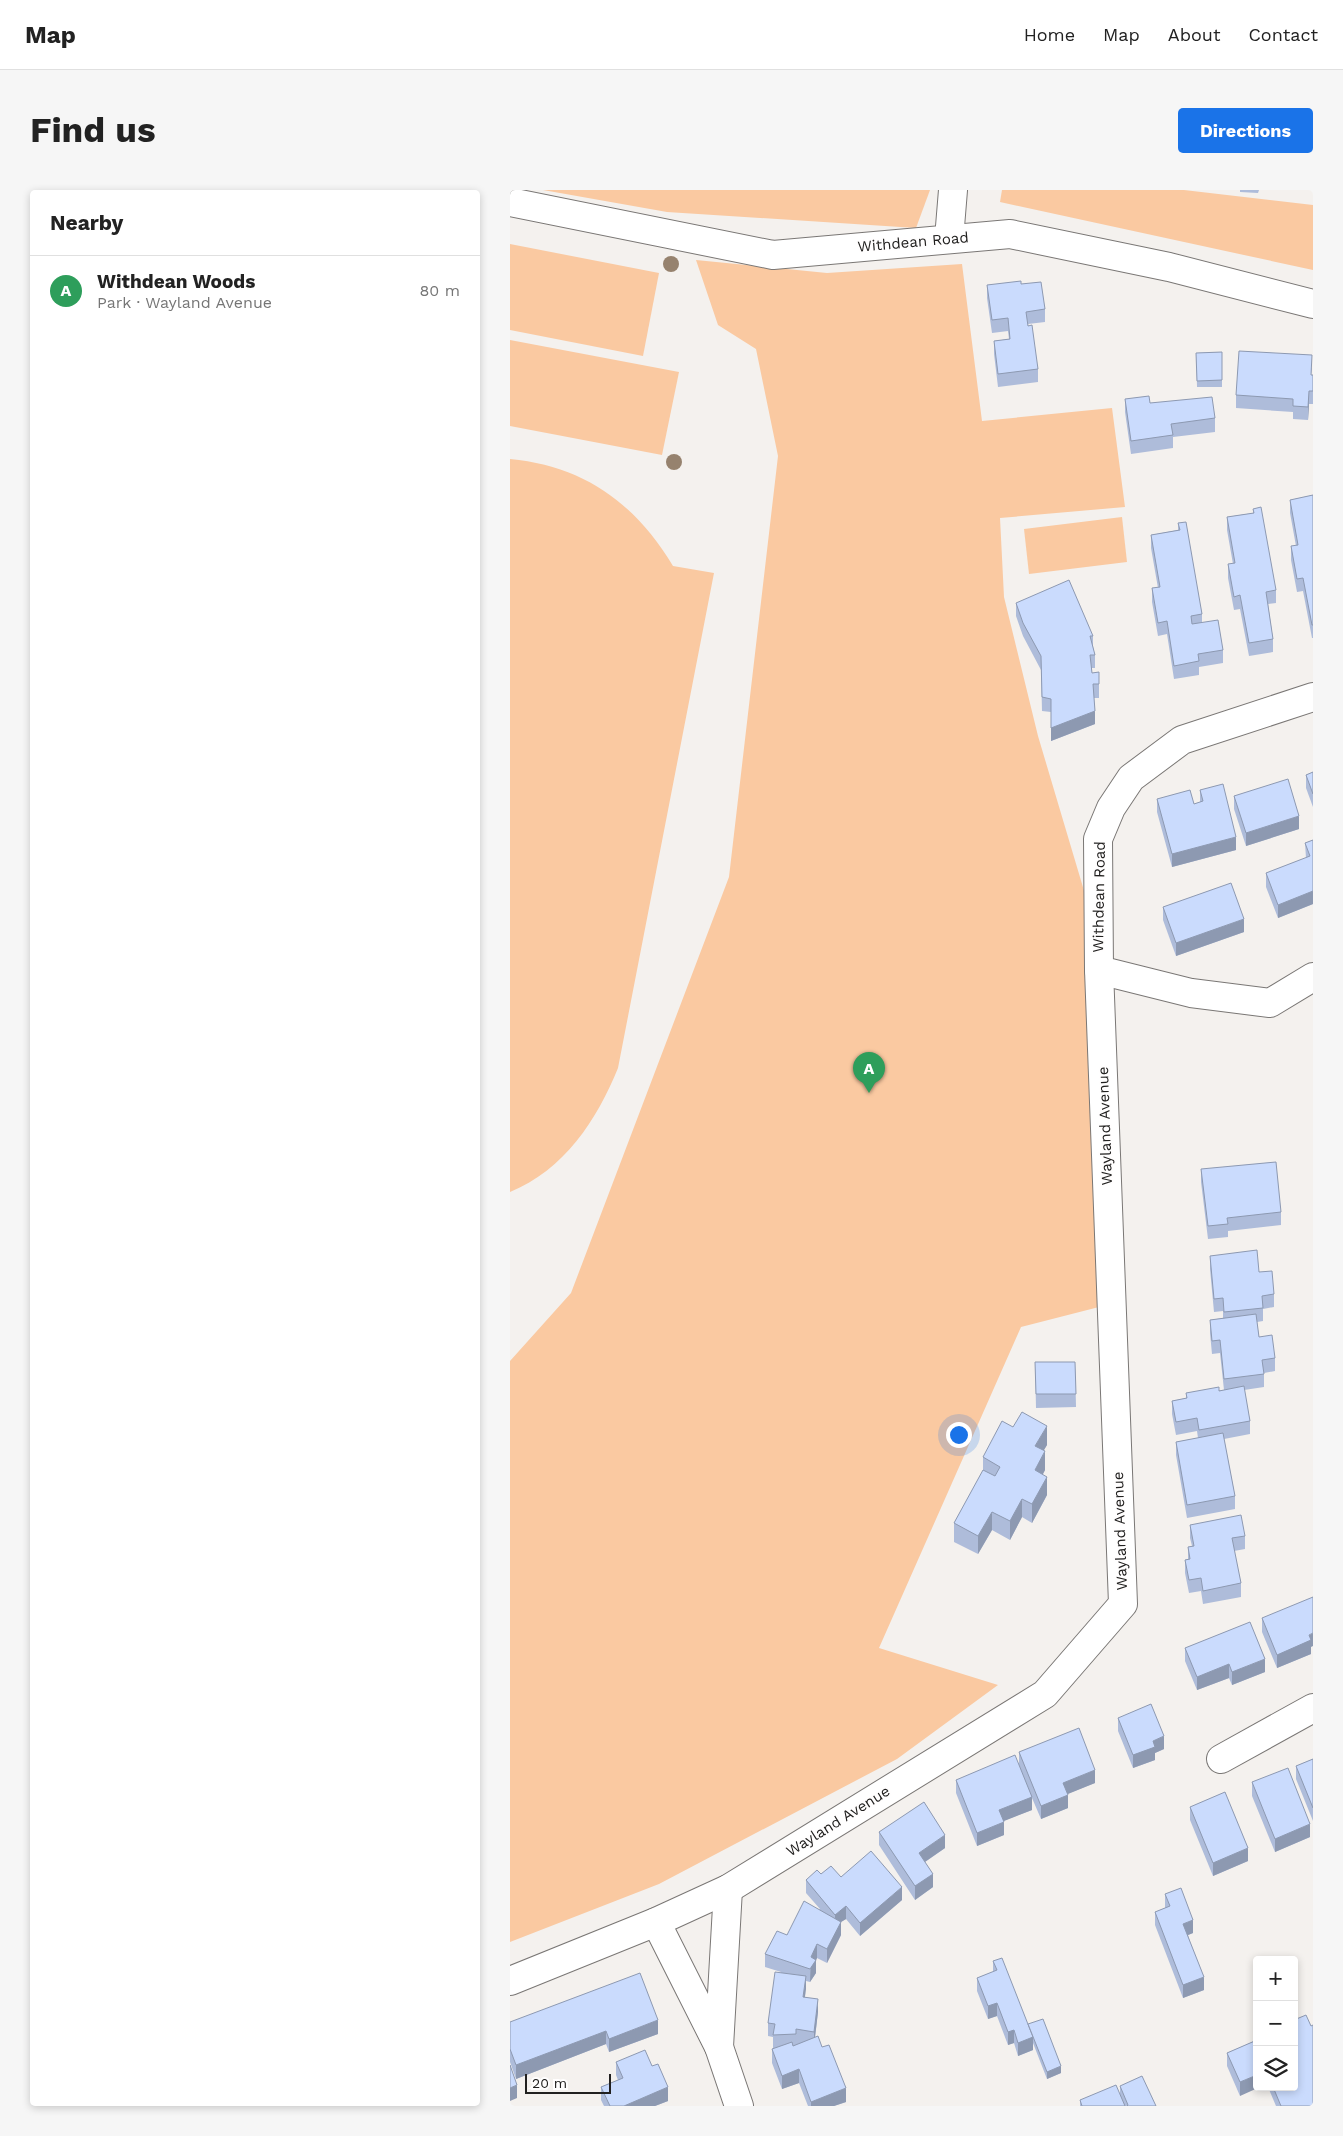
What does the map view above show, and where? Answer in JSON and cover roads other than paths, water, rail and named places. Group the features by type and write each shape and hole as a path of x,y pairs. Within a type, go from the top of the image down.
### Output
{"street":[{"path":"949,239 953,190"},
{"name":"Withdean Road","path":"510,202 773,255 1010,234 1170,267 1313,304"},
{"name":"Withdean Road","path":"1313,697 1182,740 1131,778 1111,808 1098,840 1099,970 1191,993 1270,1003 1313,977"},
{"name":"Wayland Avenue","path":"510,1980 656,1922 728,1889 1045,1694 1123,1604 1099,970"},
{"path":"1221,1759 1313,1708"},
{"path":"719,2047 728,1889"},
{"path":"656,1922 719,2047 739,2106"}],"place":[{"name":"Withdean Woods","path":"869,1093"}]}
